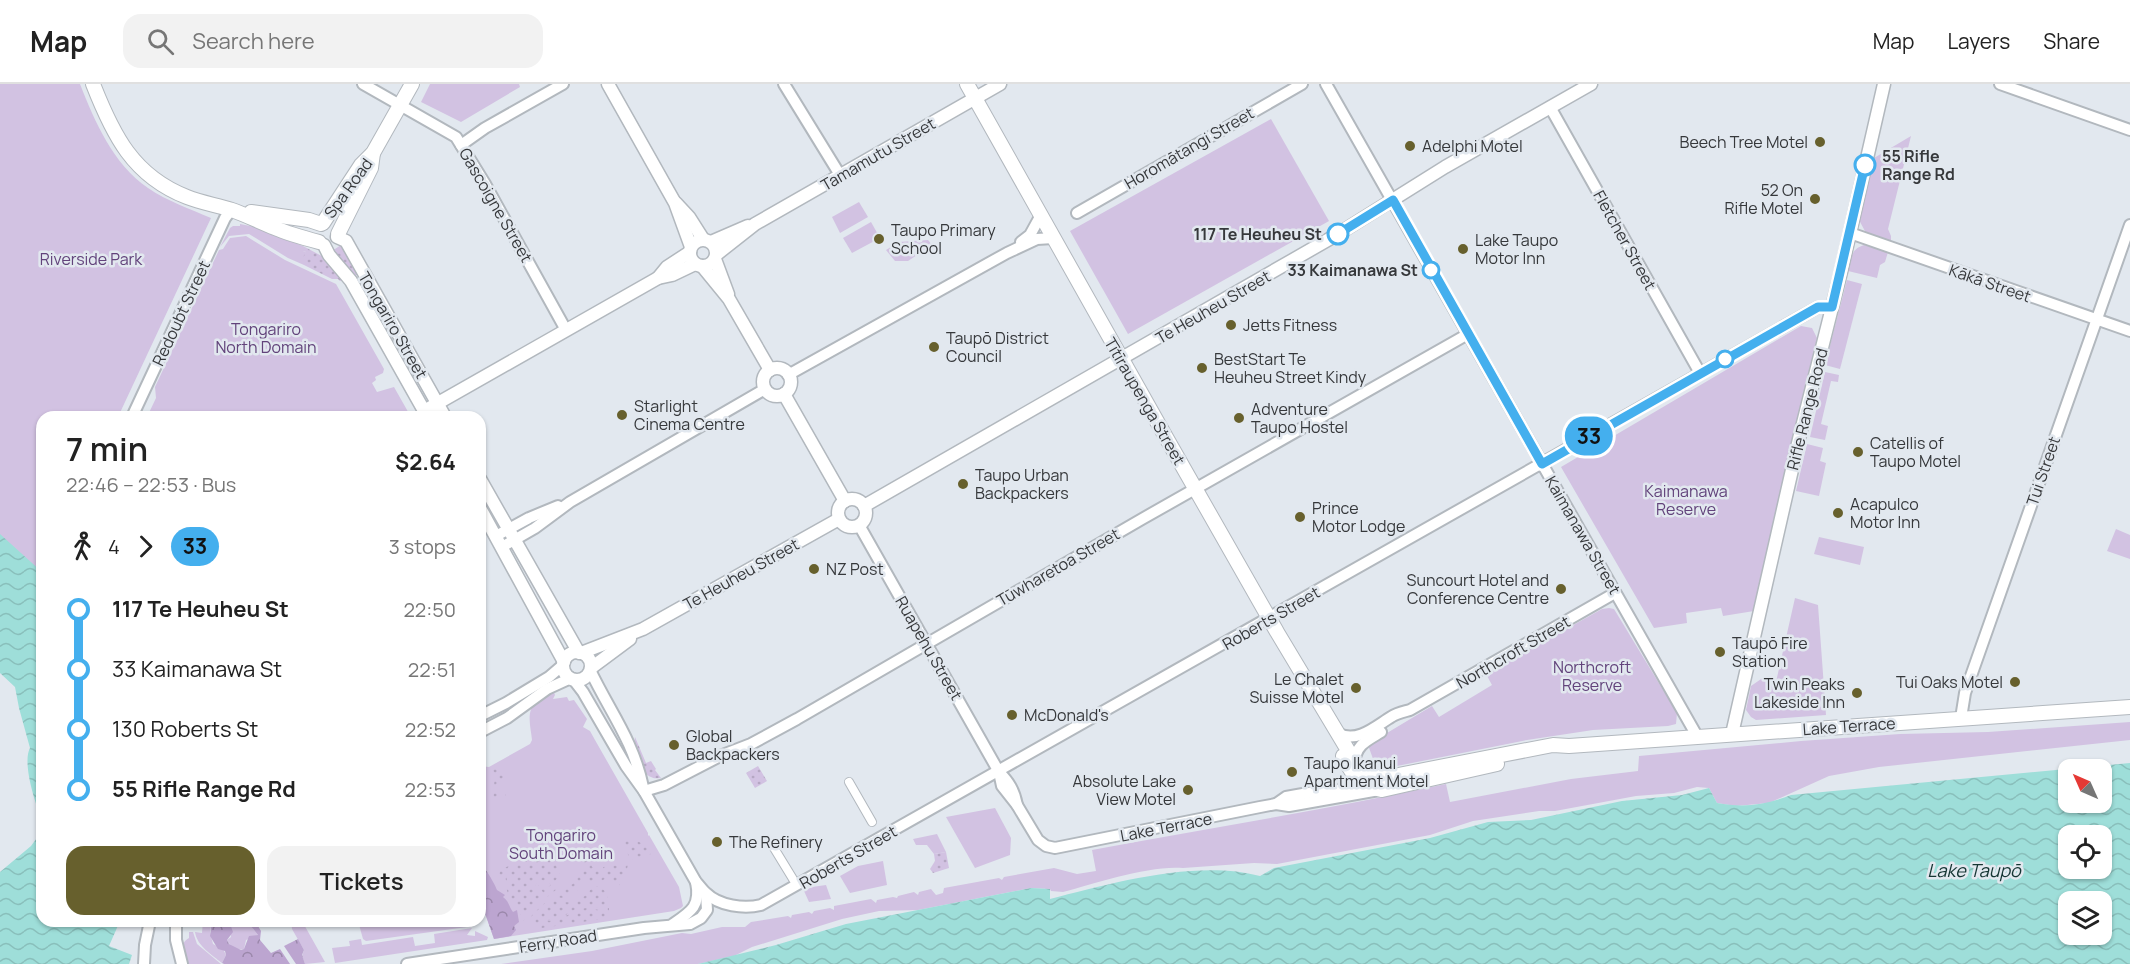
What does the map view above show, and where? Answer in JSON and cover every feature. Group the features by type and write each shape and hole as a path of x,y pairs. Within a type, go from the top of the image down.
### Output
{"main road":[{"path":"93,84 107,120 128,155 144,171 173,191 231,210 331,224 337,230 337,235 332,243 322,244 276,229 231,210"},
{"name":"Spa Road","path":"322,224 361,165 373,153 412,84"},
{"name":"Tītīraupenga Street","path":"967,84 1269,619 1327,717 1340,734 1351,763 1353,776 1363,785"},
{"name":"Spa Road","path":"337,235 371,168 373,153"},
{"path":"322,224 315,235 322,244"},
{"name":"Lake Terrace","path":"1351,763 1376,778 1553,745 1569,746 2130,707"},
{"name":"Tītīraupenga Street","path":"1327,717 1331,732 1351,763"},
{"name":"Lake Terrace","path":"1363,785 1382,789 1551,753 1569,746"}],"street":[{"name":"Gascoigne Street","path":"363,84 456,137 566,330"},
{"path":"461,145 485,128 562,84"},
{"path":"608,84 675,202 694,258 729,298 770,370"},
{"path":"784,84 840,175"},
{"name":"Tamamutu Street","path":"755,224 707,241 696,242 694,258 710,265 716,256 755,224 1000,84"},
{"name":"Horomātangi Street","path":"1077,213 1302,84"},
{"name":"Kaimanawa Street","path":"1326,84 1697,736"},
{"name":"Te Heuheu Street","path":"864,506 1121,360 1338,234 1445,167 1591,84"},
{"name":"Rifle Range Road","path":"1732,734 1799,439 1884,84"},
{"path":"2000,84 2130,130"},
{"name":"Fletcher Street","path":"1550,107 1700,373"},
{"path":"675,202 689,217 716,256 729,298"},
{"name":"Redoubt Street","path":"135,411 225,218 231,210"},
{"path":"1007,254 1030,235 1041,215"},
{"name":"Tui Street","path":"1962,718 1965,693 2130,225"},
{"name":"Kākā Street","path":"1850,233 2130,331"},
{"name":"Tongariro Street","path":"337,235 346,241 442,411"},
{"path":"788,375 1007,254 1037,239 1053,238"},
{"name":"Tongariro Street","path":"322,244 349,279 424,411"},
{"path":"429,411 438,403 658,278 672,275 694,258"},
{"name":"Roberts Street","path":"706,894 732,906 761,905 1818,307 1832,307"},
{"name":"Tūwharetoa Street","path":"644,790 664,785 720,756 751,744 1468,334"},
{"path":"779,369 788,375 791,384 788,392 780,396 772,395 765,389 763,380 770,370 779,369"},
{"path":"499,542 765,389"},
{"path":"784,394 845,501"},
{"path":"486,489 580,653 590,660 590,669 639,765 644,790"},
{"path":"858,500 864,506 864,518 859,525 850,526 839,519 838,511 845,501 858,500"},
{"path":"486,519 563,664 566,674 586,696 626,766 644,790 696,882 706,894"},
{"name":"Te Heuheu Street","path":"590,669 643,629 839,519"},
{"name":"Ruapehu Street","path":"859,525 999,772 1009,782 1017,805 1041,844 1055,848"},
{"name":"Northcroft Street","path":"1340,734 1357,737 1394,715 1410,710 1615,593"},
{"name":"Te Heuheu Street","path":"580,653 643,629"},
{"path":"486,713 549,677 570,654 580,653"},
{"path":"486,729 507,718 554,686 572,679 582,679 590,669"},
{"name":"Northcroft Street","path":"1351,763 1362,743 1398,721 1410,710"},
{"path":"1335,789 1344,783 1351,763"},
{"name":"Lake Terrace","path":"1276,804 1286,797 1335,789 1348,790 1363,785 1422,775 1455,763"},
{"path":"849,782 872,822"},
{"name":"Lake Terrace","path":"1055,848 1276,804 1289,806 1382,789"},
{"path":"774,848 796,884"},
{"path":"673,924 697,903 696,882"},
{"name":"Ferry Road","path":"407,964 673,924 690,924 701,918 708,907 706,894"},
{"path":"144,964 149,927"},
{"path":"176,927 176,940 182,964"}],"green space":[{"name":"Riverside Park","path":"0,84 80,84 106,141 125,167 148,188 163,197 211,218 121,411 36,411 36,569 0,540"},
{"path":"430,84 519,84 520,87 461,122 421,102"},
{"path":"1271,119 1329,221 1128,334 1070,231"},
{"path":"1911,136 1888,229 1891,242 1866,233 1859,220 1874,158"},
{"path":"859,202 868,217 840,233 832,217"},
{"path":"871,222 880,238 852,253 843,238"},
{"path":"240,224 255,227 303,246 303,251 306,252 304,265 249,234 229,236 220,247 230,228 240,226"},
{"name":"Tongariro North Domain","path":"246,236 285,260 336,284 384,369 383,373 375,377 376,380 372,383 377,392 394,387 408,411 150,411 156,398 155,387 219,250 223,249 230,238"},
{"path":"928,240 932,245 908,261 895,261 886,250 899,242"},
{"path":"344,243 360,273 352,278 332,251"},
{"path":"1864,245 1888,252 1885,262 1880,265 1877,278 1848,271 1854,252"},
{"path":"303,246 331,261 343,280 332,279 304,265 302,259 306,252 303,251"},
{"path":"1847,280 1862,284 1840,369 1825,365"},
{"name":"Kaimanawa Reserve","path":"1801,326 1812,328 1817,338 1754,611 1723,616 1721,608 1686,613 1687,623 1654,628 1561,467"},
{"path":"1825,372 1839,375 1838,382 1831,381 1821,424 1828,426 1825,440 1810,437"},
{"path":"1807,444 1823,448 1820,461 1826,463 1819,496 1796,491"},
{"path":"2116,529 2130,535 2130,559 2107,551"},
{"path":"1819,537 1864,547 1860,565 1814,554"},
{"path":"1795,598 1818,605 1826,715 1756,720 1746,710 1751,686 1764,677 1776,682"},
{"name":"Northcroft Reserve","path":"1602,609 1614,609 1677,713 1676,724 1593,730 1527,740 1382,769 1376,767 1368,745 1372,742 1432,706 1439,717 1492,685 1486,674"},
{"name":"Tongariro South Domain","path":"553,690 555,695 553,699 567,697 569,701 574,700 587,719 583,727 590,731 679,887 683,906 674,911 494,939 486,916 486,767 530,744 532,740 530,714 533,705"},
{"path":"2130,722 2130,740 1879,767 1829,776 1769,803 1736,806 1717,803 1709,788 1697,787 1674,793 1636,796 1555,811 1539,811 1473,821 1430,835 1277,864 1254,863 1155,869 1063,892 1031,888 918,910 879,911 842,919 752,947 734,956 698,964 501,964 592,951 682,933 691,934 722,927 745,927 751,922 788,916 791,918 792,915 809,912 812,914 814,911 830,908 834,910 834,906 871,899 876,903 877,900 897,898 914,892 918,895 919,892 931,889 936,895 943,893 944,888 999,878 1002,880 1004,877 1054,868 1077,874 1096,871 1092,850 1446,784 1450,802 1571,779 1638,771 1639,756 1900,734 1988,732"},
{"path":"635,737 646,763 651,761 661,778 652,778 647,775 636,753"},
{"path":"758,766 767,781 755,788 746,773"},
{"path":"495,768 509,777 495,790 498,794 503,790 506,792 506,798 497,798 493,801 495,773 491,769"},
{"path":"995,808 1011,838 1010,855 975,868 946,817"},
{"path":"937,834 946,852 934,854 927,845 916,845 913,839"},
{"path":"622,838 639,842 651,854 630,860"},
{"path":"946,852 949,868 933,873 930,869 935,861 934,854"},
{"path":"543,854 553,856 557,863 544,866 525,862 533,856"},
{"path":"584,854 590,857 592,867 600,867 605,879 592,885 588,883 580,873"},
{"path":"883,861 887,885 850,893 840,876 858,866"},
{"path":"514,863 556,865 560,875 555,881 557,889 547,897 538,886 542,883 549,887 551,884 542,880 535,884 544,899 532,911 511,886 507,871"},
{"path":"628,864 620,878 620,885 614,887 603,867"},
{"path":"509,866 507,879 509,885 531,912 523,921 518,907 508,894 499,874 501,869"},
{"path":"486,871 497,890 505,895 503,897 513,912 517,910 519,922 514,926 516,930 511,936 494,939 486,916"},
{"path":"579,873 581,880 577,891 567,894 564,898 552,897 564,887 573,884 574,878"},
{"path":"826,885 831,899 809,902 804,891"},
{"path":"597,886 605,891 609,906 584,907 556,920 543,918 534,913 549,899 558,902 573,902"},
{"path":"609,908 609,918 535,929 530,918 533,914 542,919 556,920 580,909 599,910"},
{"path":"202,927 211,927 213,944 223,949 226,955 222,963 199,942 195,932 202,933"},
{"path":"211,927 231,927 233,932 227,940 229,944 241,950 244,949 249,936 258,935 252,927 259,927 261,931 260,940 271,953 280,949 290,964 224,964 222,963 226,955 225,951 218,949 210,936"},
{"path":"230,927 252,927 258,935 246,940 244,949 234,948 227,940 231,937"},
{"path":"292,927 305,927 325,962 305,964 302,956 304,950"},
{"path":"360,927 467,927 366,941 363,939"},
{"path":"472,928 467,935 475,936 475,931 488,937 487,940 335,963 332,948 350,946 349,941 361,939 362,945 413,937 415,946 435,943 434,934"},
{"path":"189,932 193,932 197,944 221,964 189,964 183,946 189,938"},
{"path":"298,939 304,950 302,955 305,964 296,964 284,946"}],"water":[{"path":"0,534 36,567 36,804 28,773 30,748 15,687 0,673"},
{"name":"Lake Taupō","path":"2130,763 2130,964 698,964 776,945 846,924 1031,888 1050,889 1050,899 1127,880 1182,872 1236,871 1260,876 1274,868 1430,838 1488,822 1531,820 1622,801 1682,795 1709,788 1717,803 1755,805 1791,795 2058,770 2058,813 2112,813 2112,765"},
{"path":"36,839 36,927 117,927 109,946 132,955 129,964 0,964 0,872"}],"bus line":[{"name":"33","path":"1338,234 1393,200 1396,209 1542,464 1818,307 1832,307 1865,165"}],"place":[{"name":"Beech Tree Motel","path":"1820,142"},
{"name":"Adelphi Motel","path":"1410,146"},
{"name":"55 Rifle Range Rd","path":"1865,165"},
{"name":"52 On Rifle Motel","path":"1815,199"},
{"name":"117 Te Heuheu St","path":"1338,234"},
{"name":"Taupo Primary School","path":"879,239"},
{"name":"Lake Taupo Motor Inn","path":"1463,249"},
{"name":"33 Kaimanawa St","path":"1431,270"},
{"name":"Jetts Fitness","path":"1231,325"},
{"name":"Taupō District Council","path":"934,347"},
{"name":"BestStart Te Heuheu Street Kindy","path":"1202,368"},
{"name":"Starlight Cinema Centre","path":"622,415"},
{"name":"Adventure Taupo Hostel","path":"1239,418"},
{"name":"Catellis of Taupo Motel","path":"1858,452"},
{"name":"Taupo Urban Backpackers","path":"963,484"},
{"name":"Acapulco Motor Inn","path":"1838,513"},
{"name":"Prince Motor Lodge","path":"1300,517"},
{"name":"NZ Post","path":"814,569"},
{"name":"Suncourt Hotel and Conference Centre","path":"1561,589"},
{"name":"Taupō Fire Station","path":"1720,652"},
{"name":"Tui Oaks Motel","path":"2015,682"},
{"name":"Le Chalet Suisse Motel","path":"1356,688"},
{"name":"Twin Peaks Lakeside Inn","path":"1857,693"},
{"name":"McDonald's","path":"1012,715"},
{"name":"Global Backpackers","path":"674,745"},
{"name":"Taupo Ikanui Apartment Motel","path":"1292,772"},
{"name":"Absolute Lake View Motel","path":"1188,790"},
{"name":"The Refinery","path":"717,842"}]}
